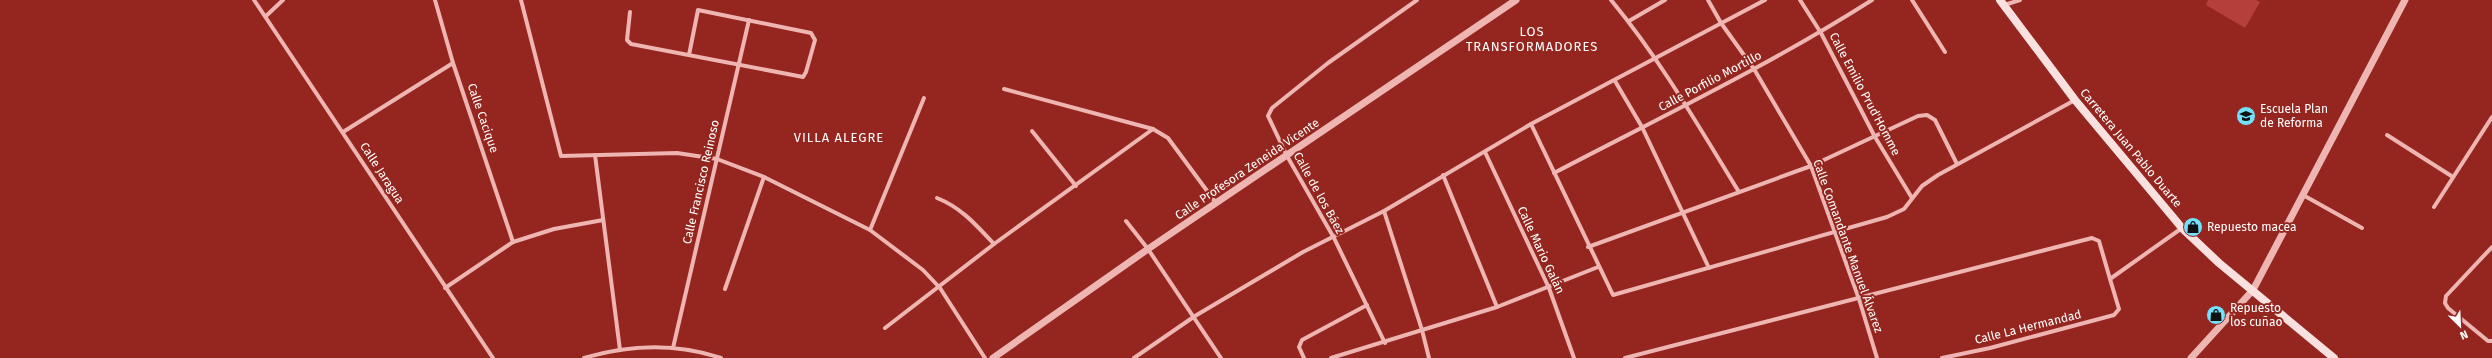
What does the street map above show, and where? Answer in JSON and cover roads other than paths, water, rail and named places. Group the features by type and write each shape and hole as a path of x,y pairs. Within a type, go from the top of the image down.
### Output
{"main road":[{"name":"Carretera Juan Pablo Duarte","path":"2002,2 2075,100 2182,228 2219,263 2334,358"}],"street":[{"name":"Calle Jaragua","path":"254,0 493,358"},
{"path":"266,16 283,0"},
{"name":"Calle Cacique","path":"435,0 453,62 513,242"},
{"path":"521,0 560,154 564,157 677,153 717,159 764,177 870,230 923,270 940,288 985,358"},
{"name":"Calle de los Báez","path":"1385,343 1334,238 1287,156 1268,116 1272,108 1328,63 1417,0"},
{"name":"Calle Profesora Zeneida Vicente","path":"993,358 1148,249 1516,0"},
{"path":"1611,0 1629,22 1686,106 1739,192"},
{"path":"1629,22 1665,0"},
{"name":"Calle Comandante Manuel Álvarez","path":"1708,0 1721,23 1754,69 1811,166 1834,234 1859,299 1877,358"},
{"path":"1134,358 1195,316 1303,252 1334,238 1384,211 1531,124 1765,0"},
{"name":"Calle Emilio Prud'Homme","path":"1800,0 1821,33 1875,136 1912,198"},
{"name":"Calle Porfilio Mortillo","path":"1554,174 1642,127 1686,106 1821,33 1872,0"},
{"path":"1912,0 1945,52"},
{"path":"2002,2 2020,0"},
{"path":"2191,358 2253,290 2405,0"},
{"path":"630,12 628,42 689,55 739,65 803,76 812,53 814,36 811,33 698,10 689,55"},
{"name":"Calle Francisco Reinoso","path":"672,348 749,20"},
{"path":"343,132 453,62"},
{"path":"1614,81 1642,127 1681,213 1709,268"},
{"path":"1004,89 1153,129 1168,138 1216,203"},
{"path":"870,230 924,98"},
{"path":"1531,124 1612,296 1834,234 1887,217 1904,209 1922,186 1957,164 2075,100"},
{"path":"1588,247 1811,166 1918,116 1927,115 1935,120 1957,164"},
{"path":"2434,207 2492,117"},
{"path":"885,328 940,288 994,244 1153,129"},
{"path":"1032,131 1076,186"},
{"path":"2387,135 2453,177"},
{"name":"Calle Mario Galán","path":"1485,152 1549,288 1574,358"},
{"path":"595,155 620,350"},
{"path":"1443,175 1497,308"},
{"path":"725,289 764,177"},
{"path":"2303,195 2362,228"},
{"path":"937,198 964,212 994,244"},
{"path":"1384,211 1422,330 1429,358"},
{"path":"445,288 513,242 554,229 603,220"},
{"path":"1126,221 1148,249 1195,316 1221,358"},
{"path":"1625,358 2092,238 2099,241 2110,279 2182,228"},
{"path":"2491,250 2446,296 2445,303 2448,308 2482,336 2492,341"},
{"path":"1332,358 1497,308 1598,267"},
{"name":"Calle La Hermandad","path":"1942,358 1990,348 2117,313 2119,309 2110,279"},
{"path":"1304,358 1299,347 1302,340 1367,305"},
{"path":"584,358 620,350 672,348 720,358"}],"place":[{"name":"Escuela Plan de Reforma","path":"2246,116"},
{"name":"Repuesto macea","path":"2193,227"},
{"name":"Repuesto los cuñao","path":"2216,315"}],"district":[{"name":"LOS TRANSFORMADORES","path":"1532,38"},
{"name":"VILLA ALEGRE","path":"839,137"}]}
